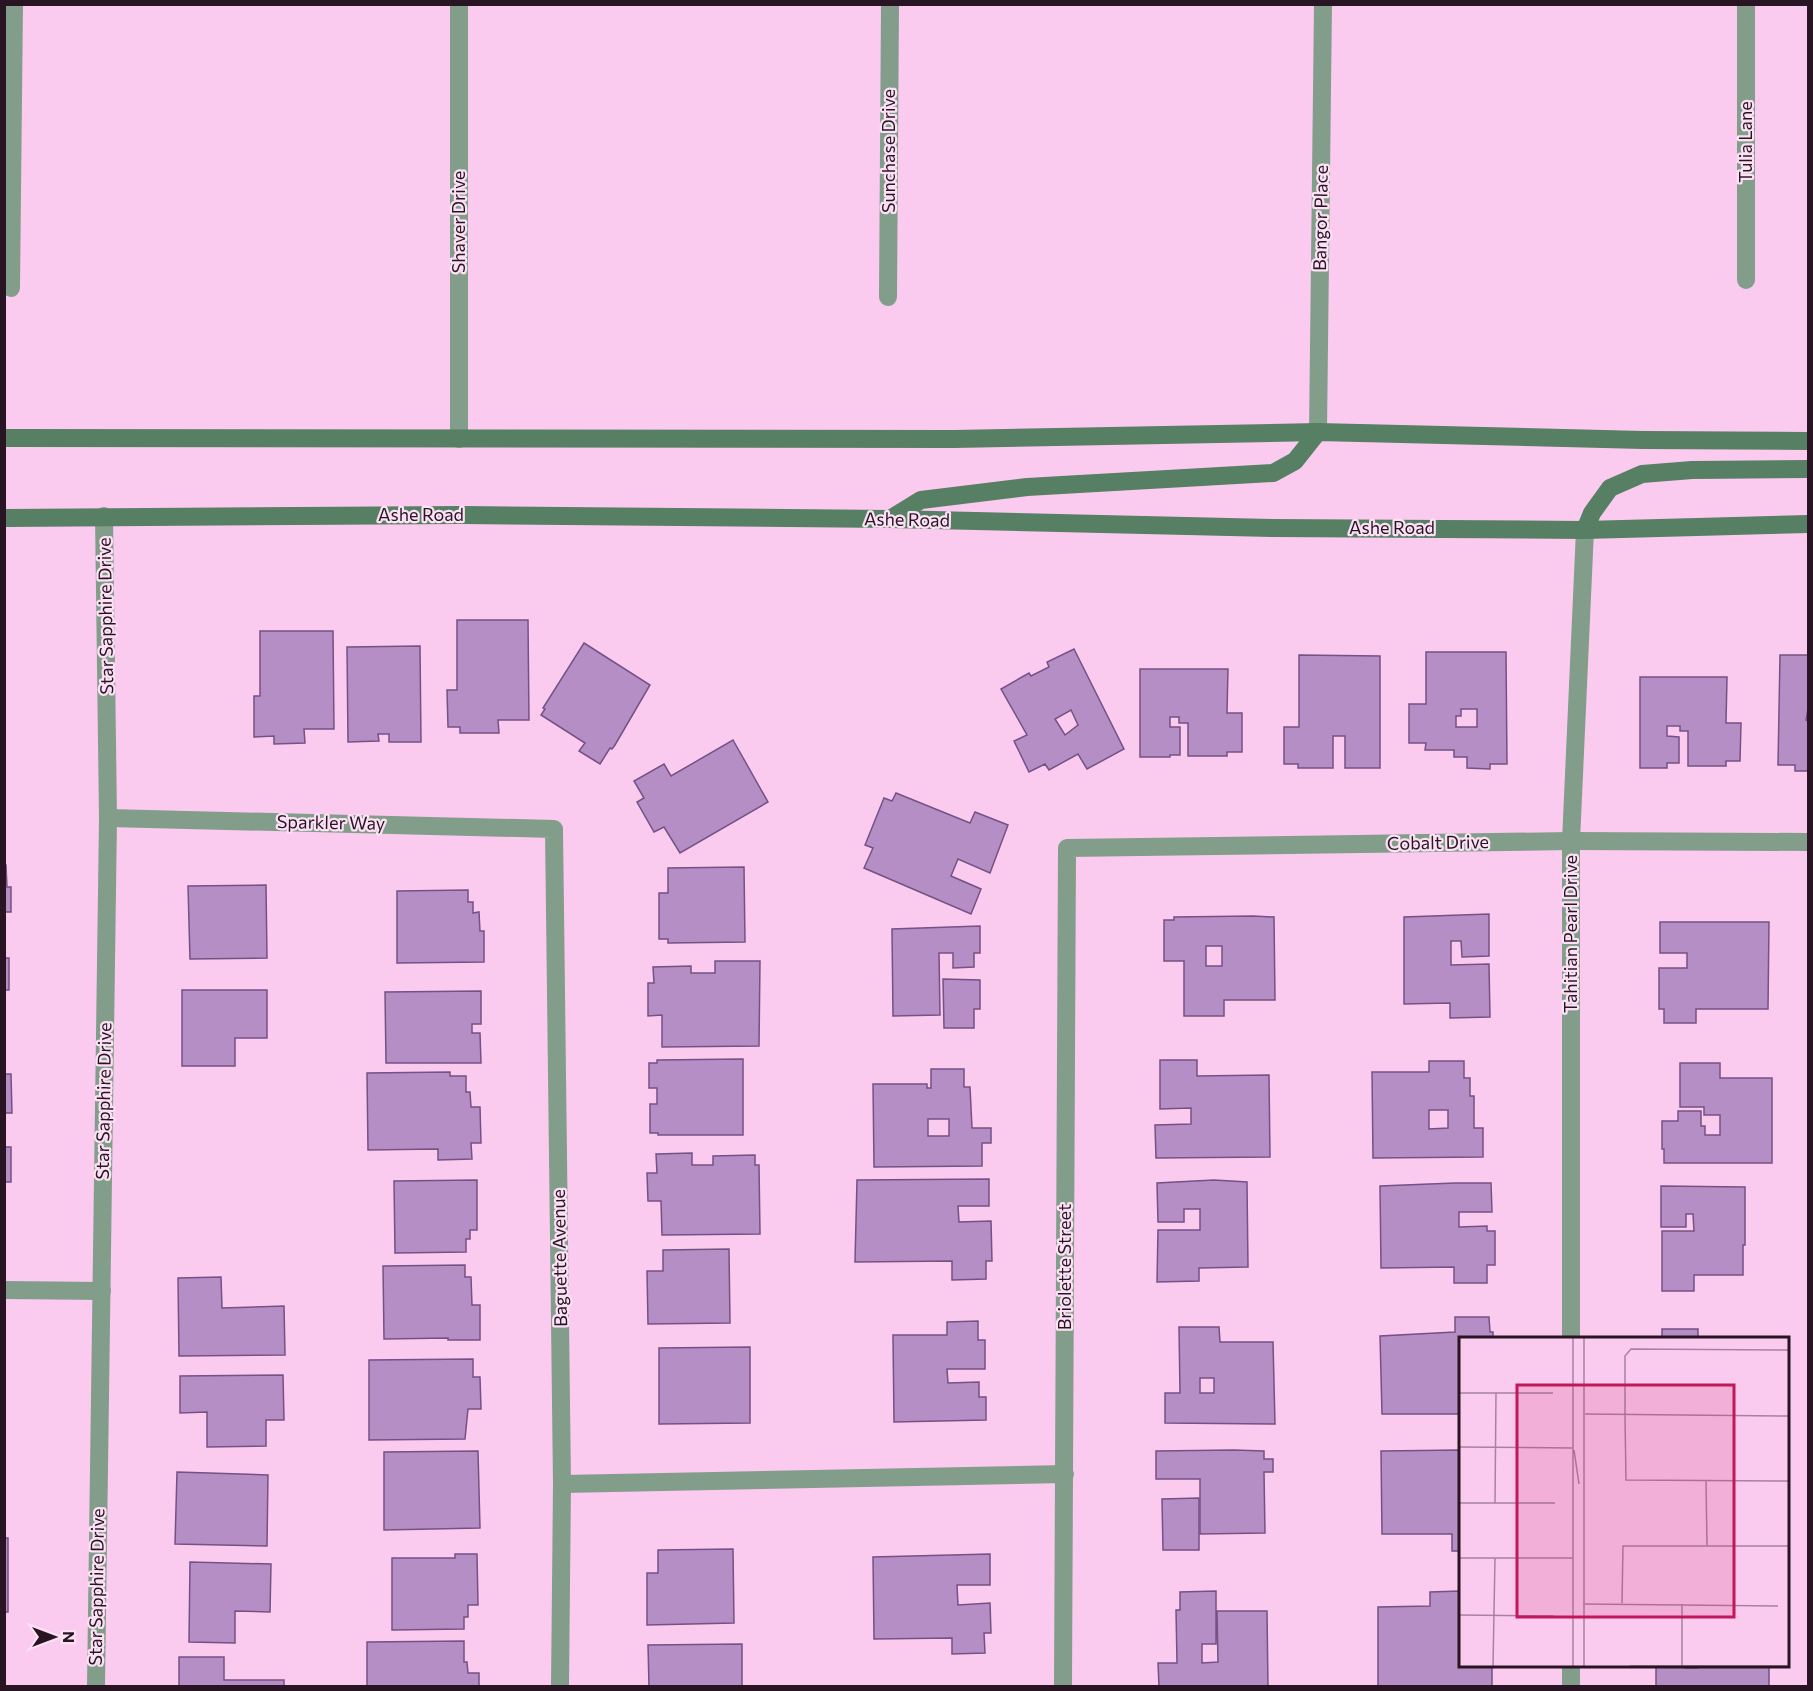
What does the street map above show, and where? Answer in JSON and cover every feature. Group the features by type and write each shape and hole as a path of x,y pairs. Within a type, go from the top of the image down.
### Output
{"main road":[{"path":"890,519 921,500 1015,488 1273,473 1295,461 1318,432"},
{"path":"4,438 954,439 1318,432 1631,440 1809,441"},
{"path":"1585,530 1592,513 1610,488 1642,474 1692,470 1809,469"},
{"name":"Ashe Road","path":"4,519 104,516 474,515 890,519 1272,528 1585,530 1809,524"}],"street":[{"path":"11,288 14,4"},
{"name":"Shaver Drive","path":"459,4 459,439"},
{"name":"Sunchase Drive","path":"888,297 890,4"},
{"name":"Bangor Place","path":"1318,432 1323,4"},
{"name":"Tulia Lane","path":"1746,4 1746,280"},
{"name":"Star Sapphire Drive","path":"96,1686 108,818 104,516"},
{"name":"Tahitian Pearl Drive","path":"1571,1337 1571,841 1585,530"},
{"name":"Sparkler Way","path":"108,818 554,829"},
{"name":"Baguette Avenue","path":"554,829 562,1484 560,1686"},
{"name":"Cobalt Drive","path":"1067,848 1571,841 1809,842"},
{"name":"Briolette Street","path":"1063,1686 1067,848"},
{"path":"4,1290 102,1291"},
{"path":"562,1484 1065,1474"},
{"path":"1571,1667 1571,1686"}],"building":[{"path":"457,620 528,620 529,720 498,720 499,733 460,733 460,727 448,727 447,690 457,690"},
{"path":"260,631 333,631 334,729 304,729 305,743 274,744 274,736 254,737 254,696 260,696"},
{"path":"584,643 650,685 615,745 612,749 610,748 600,764 579,751 585,743 541,715 545,709 543,708"},
{"path":"420,646 421,742 389,742 389,734 378,734 379,741 348,742 347,647"},
{"path":"1074,649 1124,749 1087,769 1078,754 1049,770 1045,764 1029,772 1014,741 1027,735 1001,689 1029,673 1031,676 1049,667 1047,662","holes":["1071,710 1078,725 1065,735 1055,719"]},
{"path":"1426,652 1506,652 1507,764 1490,764 1490,769 1467,768 1467,757 1454,757 1454,750 1425,750 1426,743 1409,743 1409,704 1426,704","holes":["1461,709 1477,709 1477,727 1456,727 1456,716 1461,716"]},
{"path":"1299,655 1380,656 1380,768 1345,768 1345,736 1333,736 1333,768 1298,768 1298,764 1284,764 1284,727 1299,727"},
{"path":"1780,655 1808,655 1806,720 1808,721 1808,771 1795,771 1795,765 1778,765"},
{"path":"1140,669 1228,669 1227,713 1242,713 1242,752 1227,752 1227,756 1188,756 1188,723 1179,723 1179,717 1170,717 1170,727 1180,727 1180,755 1140,757"},
{"path":"1640,677 1727,677 1726,723 1741,723 1740,761 1726,761 1726,766 1688,766 1688,731 1680,731 1680,726 1667,726 1667,736 1679,737 1679,763 1667,763 1667,768 1640,768"},
{"path":"733,740 768,802 680,853 664,827 654,832 637,802 644,798 634,781 664,764 671,776"},
{"path":"896,793 970,823 975,812 1008,825 990,873 958,859 951,876 981,889 971,914 864,868 873,848 865,845 884,798 892,801"},
{"path":"4,865 6,865 7,887 11,887 11,912 4,912"},
{"path":"744,867 745,942 668,943 668,939 659,939 659,893 668,893 668,868"},
{"path":"266,885 267,958 190,959 188,886"},
{"path":"468,890 468,902 473,902 473,913 479,912 480,931 484,931 484,962 397,963 397,891"},
{"path":"1489,914 1489,956 1462,957 1461,941 1451,941 1451,965 1489,964 1490,1017 1450,1018 1450,1003 1404,1004 1404,917"},
{"path":"1174,917 1274,917 1275,1000 1224,1000 1224,1016 1184,1016 1184,961 1164,961 1164,920 1174,920","holes":["1206,946 1222,946 1222,966 1206,966"]},
{"path":"1660,922 1769,922 1768,1009 1696,1009 1696,1023 1664,1023 1664,1009 1659,1009 1659,968 1687,968 1687,953 1660,953"},
{"path":"980,926 980,953 974,953 974,967 953,968 953,953 939,953 940,1015 893,1016 892,929"},
{"path":"4,958 9,958 9,990 4,990"},
{"path":"715,961 760,961 759,1046 662,1047 662,1015 648,1016 648,983 654,983 653,967 691,966 691,973 715,973"},
{"path":"943,979 980,980 980,1009 974,1009 974,1028 944,1028"},
{"path":"182,990 267,990 267,1038 235,1038 235,1066 182,1066"},
{"path":"481,991 481,1024 472,1024 472,1033 480,1033 481,1063 386,1063 385,992"},
{"path":"743,1059 743,1135 658,1135 658,1133 650,1133 650,1104 657,1104 657,1088 649,1088 649,1063 657,1063 657,1060"},
{"path":"1160,1060 1197,1060 1197,1076 1269,1075 1270,1157 1156,1158 1155,1125 1191,1124 1191,1108 1160,1109"},
{"path":"1429,1061 1464,1061 1464,1078 1470,1078 1470,1096 1474,1096 1474,1128 1483,1128 1483,1157 1373,1158 1372,1072 1429,1072","holes":["1429,1110 1448,1110 1448,1128 1429,1129"]},
{"path":"1680,1063 1720,1063 1720,1078 1772,1078 1772,1163 1664,1163 1662,1121 1678,1121 1678,1111 1701,1111 1701,1126 1705,1126 1705,1135 1720,1135 1720,1115 1704,1115 1704,1107 1680,1107"},
{"path":"931,1069 964,1069 964,1087 970,1087 972,1128 991,1128 991,1143 982,1143 982,1166 874,1167 873,1084 927,1084 927,1088 931,1088","holes":["928,1119 949,1119 949,1136 928,1136"]},
{"path":"450,1072 450,1076 466,1076 466,1092 470,1092 471,1107 480,1107 481,1143 471,1143 472,1159 438,1160 438,1149 368,1150 367,1073"},
{"path":"4,1074 11,1074 12,1113 4,1113"},
{"path":"4,1147 11,1147 11,1182 4,1182"},
{"path":"692,1153 692,1165 713,1165 713,1156 755,1155 755,1165 759,1165 760,1234 662,1235 661,1201 648,1201 647,1173 657,1173 656,1154"},
{"path":"989,1179 989,1206 958,1206 959,1222 991,1221 992,1261 986,1261 986,1279 952,1280 952,1261 855,1262 857,1180"},
{"path":"477,1180 477,1230 470,1230 470,1239 466,1239 466,1252 395,1253 394,1181"},
{"path":"1214,1180 1247,1182 1248,1267 1199,1268 1199,1281 1157,1282 1158,1230 1200,1230 1200,1209 1184,1209 1184,1222 1158,1222 1157,1183"},
{"path":"1491,1183 1492,1212 1459,1212 1459,1227 1487,1226 1487,1231 1495,1231 1495,1265 1487,1265 1487,1283 1454,1283 1454,1267 1381,1268 1380,1186"},
{"path":"1661,1186 1745,1187 1743,1275 1694,1275 1694,1291 1662,1291 1662,1231 1694,1231 1693,1214 1686,1214 1686,1227 1661,1227"},
{"path":"729,1249 730,1323 648,1324 647,1271 663,1271 663,1250"},
{"path":"465,1265 465,1277 471,1277 472,1305 480,1305 480,1340 384,1339 383,1266"},
{"path":"221,1277 222,1308 284,1306 285,1355 179,1356 178,1278"},
{"path":"1455,1317 1489,1317 1490,1332 1493,1332 1493,1337 1459,1337 1459,1414 1382,1414 1380,1336 1455,1332"},
{"path":"978,1321 978,1340 985,1340 985,1369 947,1369 948,1383 979,1382 979,1397 986,1397 986,1420 894,1422 893,1335 947,1335 947,1322"},
{"path":"1179,1327 1219,1327 1220,1342 1273,1342 1275,1424 1165,1423 1165,1393 1180,1393","holes":["1200,1378 1214,1378 1214,1393 1200,1393"]},
{"path":"1662,1329 1698,1329 1698,1337 1662,1337"},
{"path":"750,1347 750,1423 659,1424 659,1348"},
{"path":"473,1359 473,1377 480,1377 481,1409 468,1409 465,1439 369,1440 369,1360"},
{"path":"283,1375 284,1420 266,1420 266,1446 207,1447 207,1412 180,1413 180,1376"},
{"path":"1459,1450 1459,1551 1452,1551 1452,1534 1382,1534 1381,1451"},
{"path":"478,1451 480,1528 384,1530 384,1452"},
{"path":"1156,1451 1264,1451 1264,1459 1273,1459 1273,1472 1264,1472 1265,1533 1200,1534 1200,1479 1156,1479"},
{"path":"177,1472 268,1475 267,1546 175,1544"},
{"path":"1199,1498 1199,1550 1163,1550 1162,1499"},
{"path":"4,1538 8,1538 8,1612 4,1612"},
{"path":"733,1549 734,1623 647,1625 647,1573 658,1573 658,1550"},
{"path":"455,1554 477,1554 478,1605 468,1605 468,1617 464,1617 464,1629 392,1630 392,1558 455,1558"},
{"path":"990,1554 990,1585 957,1585 958,1605 990,1603 991,1633 984,1633 985,1653 952,1654 952,1638 874,1639 873,1557"},
{"path":"190,1562 271,1564 270,1612 235,1611 235,1643 189,1642"},
{"path":"1216,1591 1216,1644 1202,1644 1202,1663 1218,1662 1217,1611 1267,1611 1268,1686 1159,1686 1158,1663 1177,1663 1176,1610 1180,1610 1180,1592"},
{"path":"1459,1591 1459,1667 1492,1667 1492,1686 1378,1686 1378,1607 1430,1606 1430,1592"},
{"path":"464,1641 464,1662 467,1662 468,1673 479,1673 479,1686 367,1686 367,1642"},
{"path":"742,1644 742,1686 649,1686 648,1645"},
{"path":"179,1657 224,1657 224,1680 284,1680 284,1686 179,1686"},
{"path":"1769,1667 1769,1686 1656,1686 1656,1668"}]}
